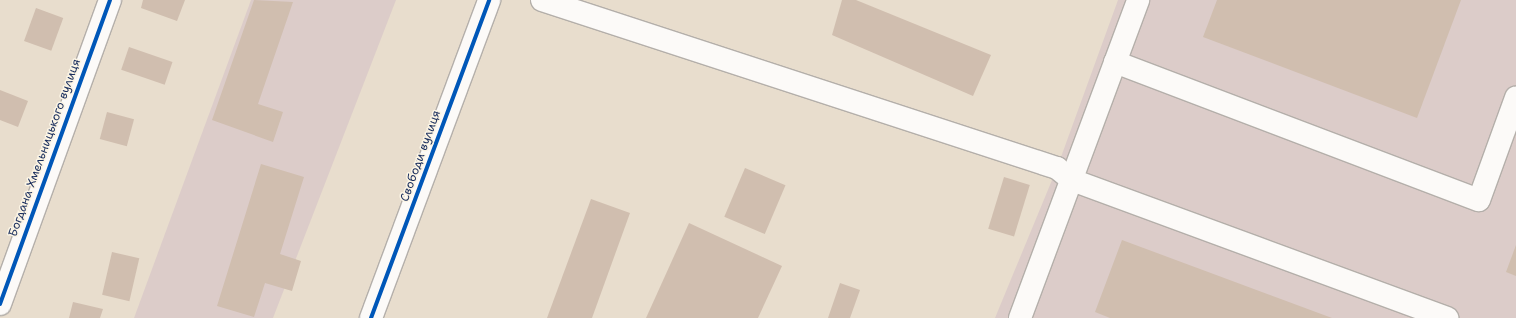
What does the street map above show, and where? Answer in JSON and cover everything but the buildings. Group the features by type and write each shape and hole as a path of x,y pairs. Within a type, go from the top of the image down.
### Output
{"street":[{"name":"Богдана Хмельницького вулиця","path":"0,304 110,0"},
{"name":"Свободи вулиця","path":"371,318 489,0"},
{"path":"542,0 1057,168 1072,180 1447,318"},
{"path":"1020,318 1138,0"},
{"path":"1115,62 1479,200 1516,98"}],"shaded area":[{"path":"251,0 396,0 273,318 134,318"},
{"path":"1118,0 1516,0 1516,318 995,318 1057,168"}],"cycle path":[{"path":"0,304 110,0"},
{"path":"371,318 489,0"}]}
